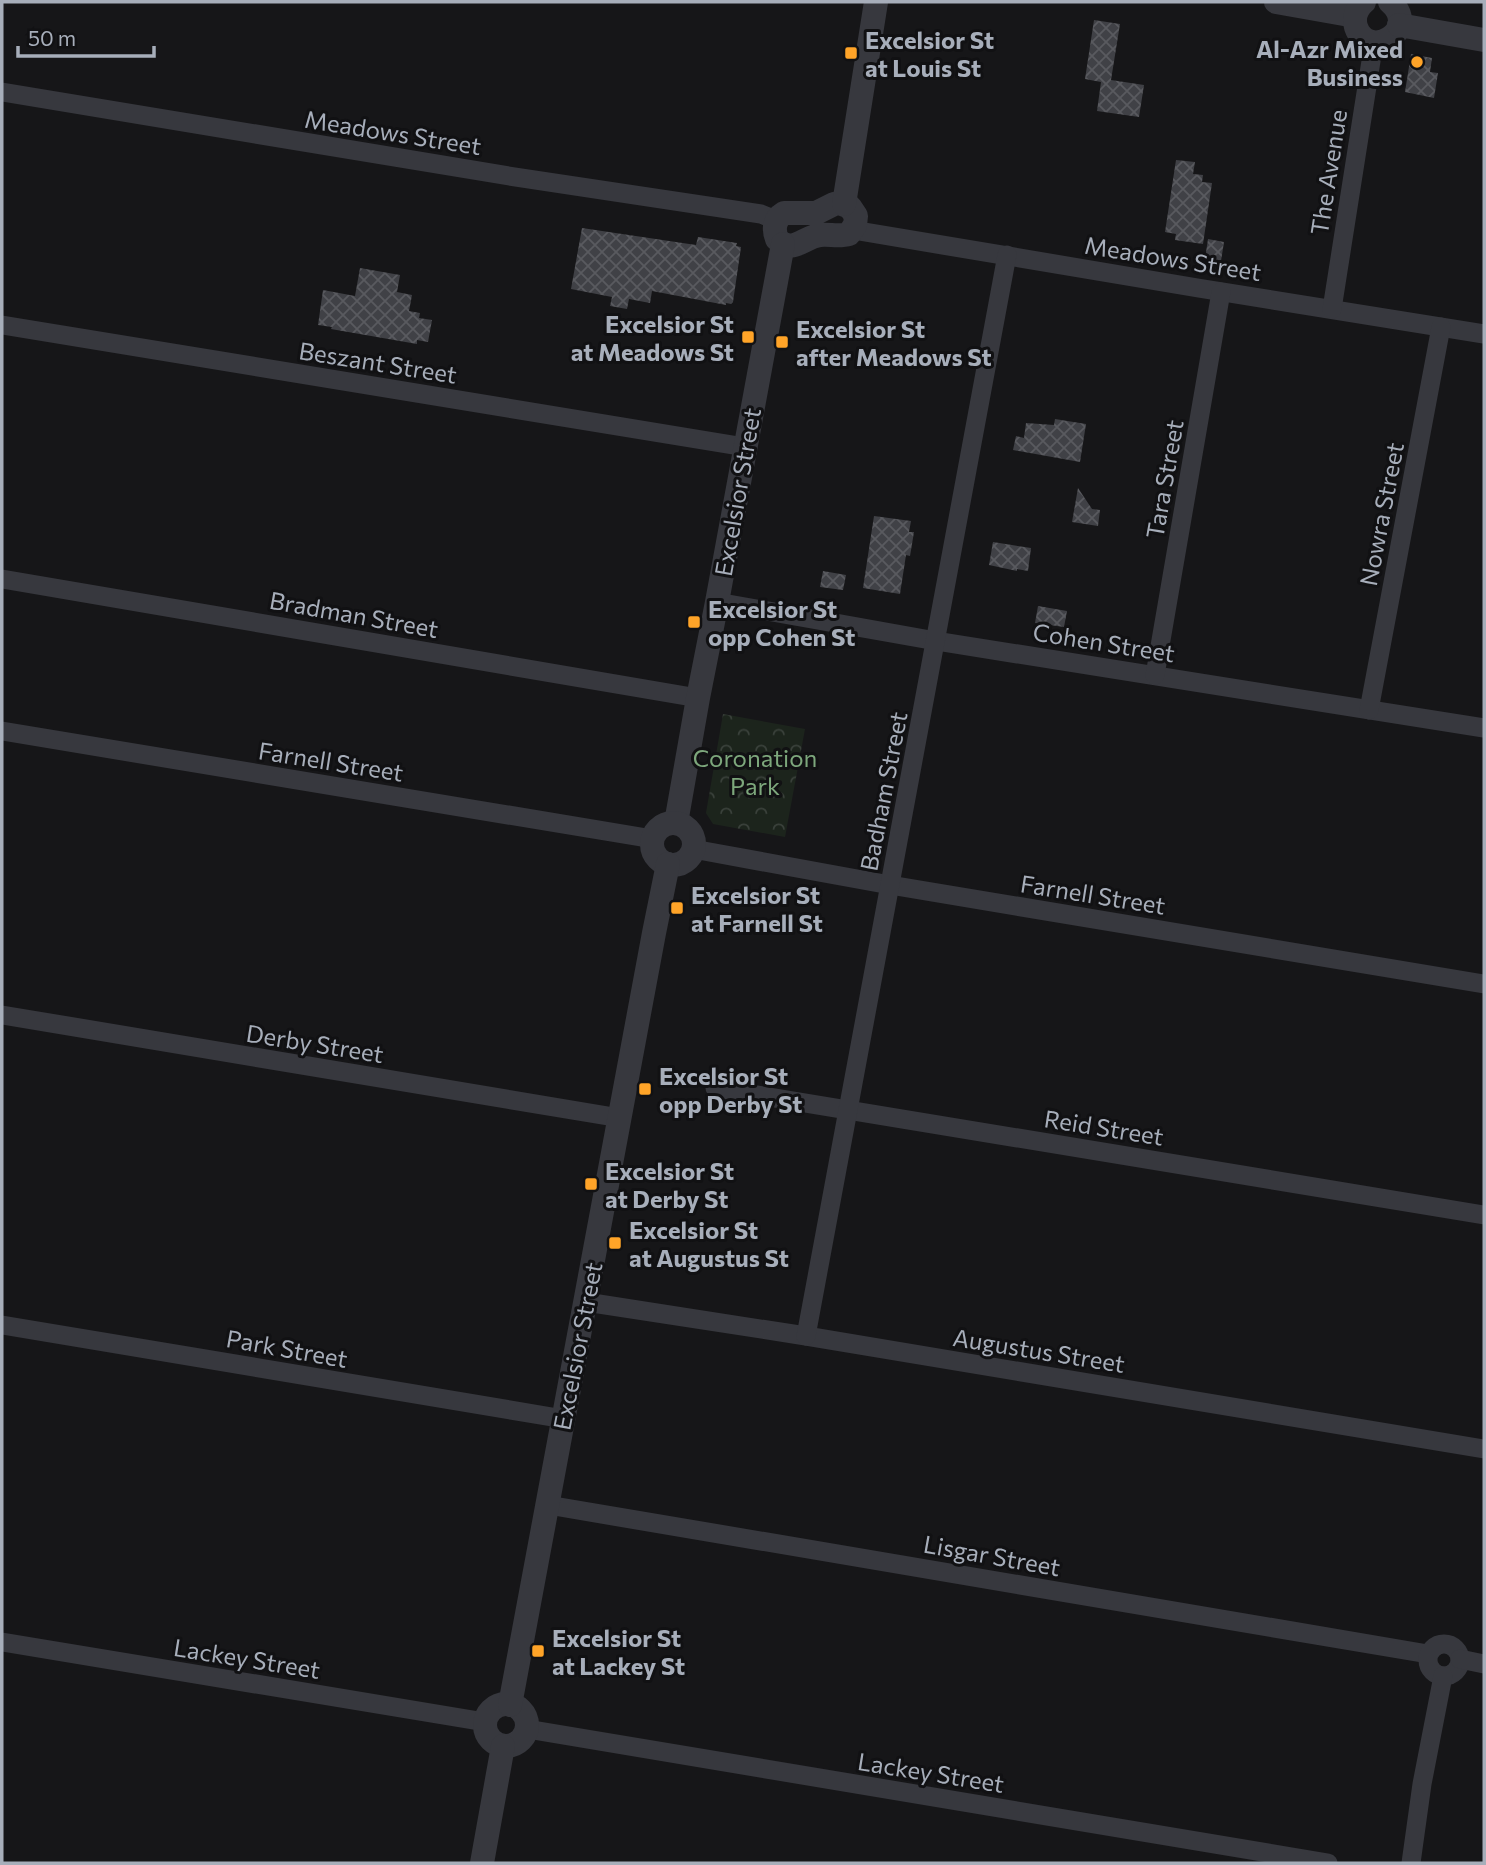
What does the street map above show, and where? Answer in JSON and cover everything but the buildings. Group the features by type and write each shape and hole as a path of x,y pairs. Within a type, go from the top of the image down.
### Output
{"street":[{"path":"844,204 876,2"},
{"path":"1276,2 1360,9 1355,23 1361,36 1374,42 1381,42 1393,36 1399,25 1398,10 1390,2"},
{"path":"1399,25 1484,40"},
{"name":"The Avenue","path":"1332,309 1374,42"},
{"name":"Meadows Street","path":"2,92 509,176 761,214 776,220"},
{"path":"834,204 850,207 857,220 853,230 845,236 820,235 798,244 783,244 777,239 776,220 788,212 816,213 834,204"},
{"name":"Meadows Street","path":"853,230 1484,334"},
{"name":"Excelsior Street","path":"676,823 783,244"},
{"name":"Badham Street","path":"806,1336 1007,255"},
{"name":"Tara Street","path":"1155,675 1221,292"},
{"name":"Beszant Street","path":"2,325 746,447"},
{"name":"Nowra Street","path":"1369,710 1441,327"},
{"name":"Bradman Street","path":"2,579 698,698"},
{"name":"Cohen Street","path":"717,602 936,641 1484,728"},
{"name":"Farnell Street","path":"2,731 653,839"},
{"path":"676,823 683,825 692,835 693,849 687,860 674,865 668,864 662,862 653,852 653,839 659,828 676,823"},
{"name":"Farnell Street","path":"693,849 890,885 1484,984"},
{"name":"Excelsior Street","path":"510,1704 668,864"},
{"name":"Derby Street","path":"2,1015 620,1118"},
{"name":"Reid Street","path":"715,1088 1484,1215"},
{"name":"Augustus Street","path":"586,1302 1484,1449"},
{"name":"Park Street","path":"2,1325 564,1419"},
{"name":"Lisgar Street","path":"548,1504 1428,1654"},
{"name":"Lackey Street","path":"2,1642 485,1723"},
{"path":"1446,1644 1456,1649 1460,1660 1457,1670 1448,1676 1438,1675 1430,1669 1428,1654 1435,1646 1446,1644"},
{"path":"1460,1660 1484,1664"},
{"path":"1411,1863 1422,1784 1443,1676"},
{"path":"503,1704 510,1704 526,1716 527,1730 515,1744 503,1746 487,1735 485,1723 491,1710 503,1704"},
{"name":"Lackey Street","path":"527,1730 1328,1863"},
{"path":"482,1863 503,1746"}],"green space":[{"name":"Coronation Park","path":"723,714 805,729 785,837 713,824 706,813"}],"place":[{"name":"Excelsior St at Louis St","path":"851,53"},
{"name":"Al-Azr Mixed Business","path":"1417,62"},
{"name":"Excelsior St at Meadows St","path":"748,337"},
{"name":"Excelsior St after Meadows St","path":"782,342"},
{"name":"Excelsior St opp Cohen St","path":"694,622"},
{"name":"Excelsior St at Farnell St","path":"677,908"},
{"name":"Excelsior St opp Derby St","path":"645,1089"},
{"name":"Excelsior St at Derby St","path":"591,1184"},
{"name":"Excelsior St at Augustus St","path":"615,1243"},
{"name":"Excelsior St at Lackey St","path":"538,1651"}]}
